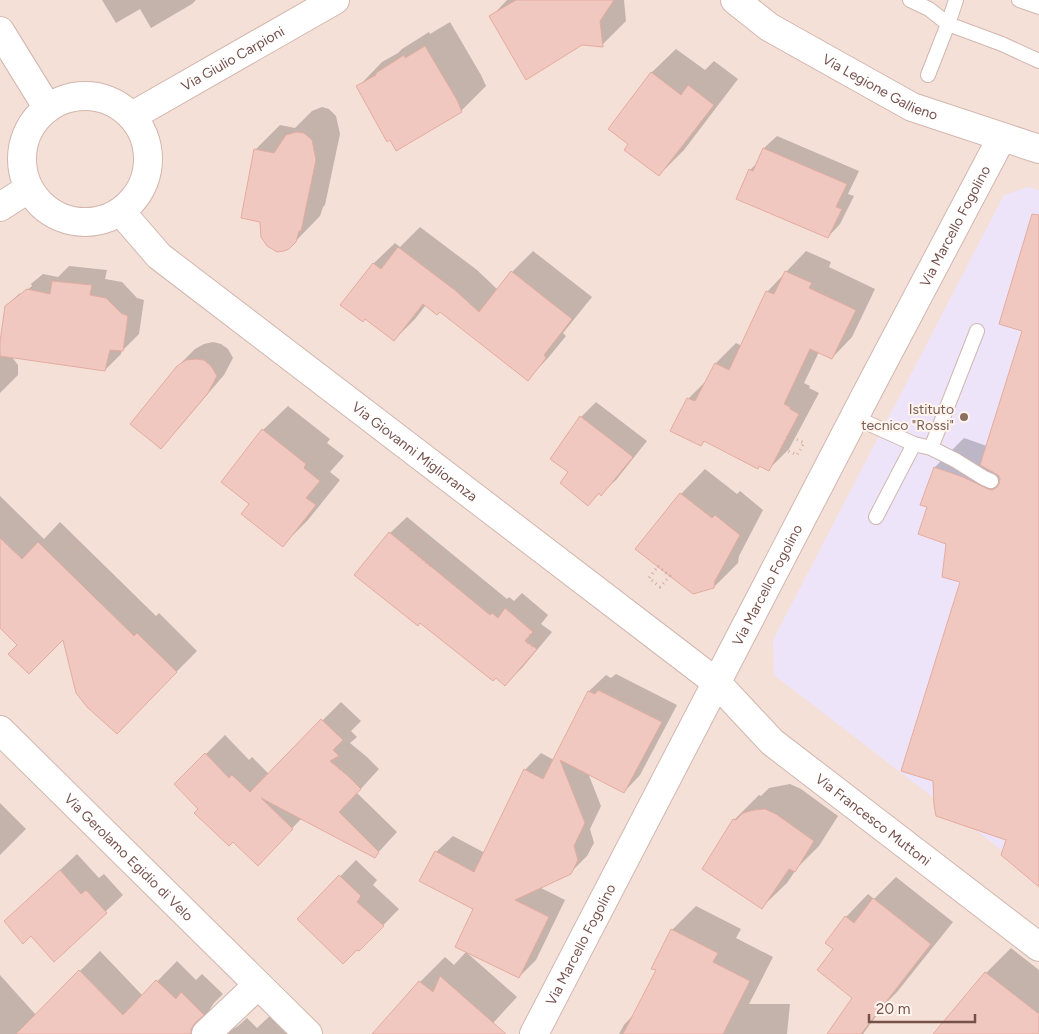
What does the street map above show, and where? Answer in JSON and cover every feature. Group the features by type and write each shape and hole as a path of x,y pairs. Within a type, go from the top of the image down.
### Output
{"street":[{"name":"Via Giulio Carpioni","path":"132,116 334,0"},
{"name":"Via Legione Gallieno","path":"735,0 769,28 912,107 1039,149"},
{"path":"0,31 47,107"},
{"path":"82,94 100,97 117,104 132,116 142,132 147,151 148,174 138,196 121,212 99,221 77,223 57,217 40,204 28,189 23,170 22,152 26,135 34,120 47,107 64,98 82,94"},
{"name":"Via Marcello Fogolino","path":"534,1034 854,417 1002,137"},
{"path":"0,207 28,189"},
{"name":"Via Giovanni Miglioranza","path":"121,212 159,256 716,682"},
{"name":"Via Francesco Muttoni","path":"716,682 772,742 1039,947"},
{"name":"Via Gerolamo Egidio di Velo","path":"0,730 308,1034"},
{"path":"206,1034 258,985"}],"lane":[{"path":"910,0 929,9 948,24 1002,44 1039,61"},
{"path":"928,75 956,0"},
{"path":"1019,0 1039,7"},
{"path":"931,448 977,331"},
{"path":"854,417 914,444 931,448 984,478 991,480"},
{"path":"876,517 914,444"}],"path":[{"path":"788,435 804,443 797,455 782,448 788,435"},
{"path":"419,534 443,553 432,567 408,547 419,534"},
{"path":"658,566 670,576 660,587 648,578 658,566"},
{"path":"534,630 542,637 534,648 526,641 534,630"},
{"path":"338,757 348,767 343,772 332,761 338,757"}],"shaded area":[{"path":"0,0 1039,0 1039,1034 0,1034"},
{"name":"Istituto tecnico \"Rossi\"","path":"1028,187 1039,190 1039,879 774,675 773,640 1004,195"}],"building":[{"path":"516,0 614,0 600,21 603,47 582,45 526,80 489,16"},
{"path":"425,46 457,100 462,112 396,151 390,140 387,142 356,86 376,75 376,73 404,55 405,58"},
{"path":"651,72 681,95 688,85 714,105 659,176 624,150 628,144 608,129"},
{"path":"296,132 304,133 312,140 316,160 301,231 299,231 296,242 289,249 277,252 267,246 261,237 260,222 241,218 254,149 274,153 286,135"},
{"path":"763,148 847,184 836,207 842,209 828,238 736,199 749,169 753,171"},
{"path":"1032,214 1039,215 1039,887 1001,855 1006,840 936,816 933,781 901,771 960,582 942,577 946,544 918,534 927,507 920,505 934,467 963,477 988,489 992,490 999,484 1000,479 998,475 980,465 1022,331 999,324"},
{"path":"398,247 456,291 479,312 511,271 572,319 544,355 546,358 528,381 440,312 437,315 423,304 394,341 365,319 363,322 340,305 373,263 381,269"},
{"path":"785,271 812,283 809,288 856,310 832,359 810,349 784,404 799,414 769,471 759,466 758,469 704,441 701,446 670,431 687,398 695,401 715,363 729,370 766,291 774,294"},
{"path":"52,281 92,285 90,295 106,298 121,313 128,316 123,351 110,350 105,371 0,356 5,306 27,289 50,294"},
{"path":"186,360 204,360 211,366 217,376 208,393 161,449 130,424 177,366"},
{"path":"580,416 633,457 601,496 599,493 588,506 560,483 568,472 550,459"},
{"path":"262,429 306,464 304,468 320,481 306,498 316,505 283,547 241,514 249,504 221,482"},
{"path":"680,493 712,518 715,515 740,535 715,581 714,588 693,594 635,549"},
{"path":"389,532 490,615 492,613 498,618 505,608 533,632 525,641 537,649 505,686 496,678 493,681 420,623 418,626 354,575"},
{"path":"0,538 22,559 38,542 134,636 137,633 177,672 117,734 87,707 76,693 63,640 29,674 8,654 17,645 0,628"},
{"path":"598,690 662,722 624,793 560,760 585,823 574,846 578,860 571,874 515,900 549,917 519,978 455,947 473,909 419,881 435,851 474,872 524,769 543,779 588,691 595,694"},
{"path":"321,719 343,740 333,750 339,756 330,761 361,789 339,812 379,852 375,858 261,798 293,829 258,866 233,842 229,846 194,813 198,809 174,784 205,753 229,778 232,775 250,792"},
{"path":"765,809 776,814 814,841 795,872 789,869 762,909 702,869 733,819 736,820 743,813"},
{"path":"60,870 81,894 86,890 107,913 54,962 31,936 23,944 4,921"},
{"path":"339,875 361,896 357,902 384,926 343,964 297,919"},
{"path":"873,898 931,944 861,1034 827,1034 852,998 817,970 833,949 825,943 845,916 854,923"},
{"path":"671,929 718,953 713,962 750,981 723,1034 623,1034 656,970 651,969"},
{"path":"79,970 123,1015 156,980 176,999 181,992 204,1015 195,1023 191,1029 191,1034 16,1034"},
{"path":"985,972 1039,1014 1039,1034 933,1034"},
{"path":"440,976 506,1034 372,1034 419,981 433,992"}],"place":[{"name":"Istituto tecnico \"Rossi\"","path":"964,417"}]}
